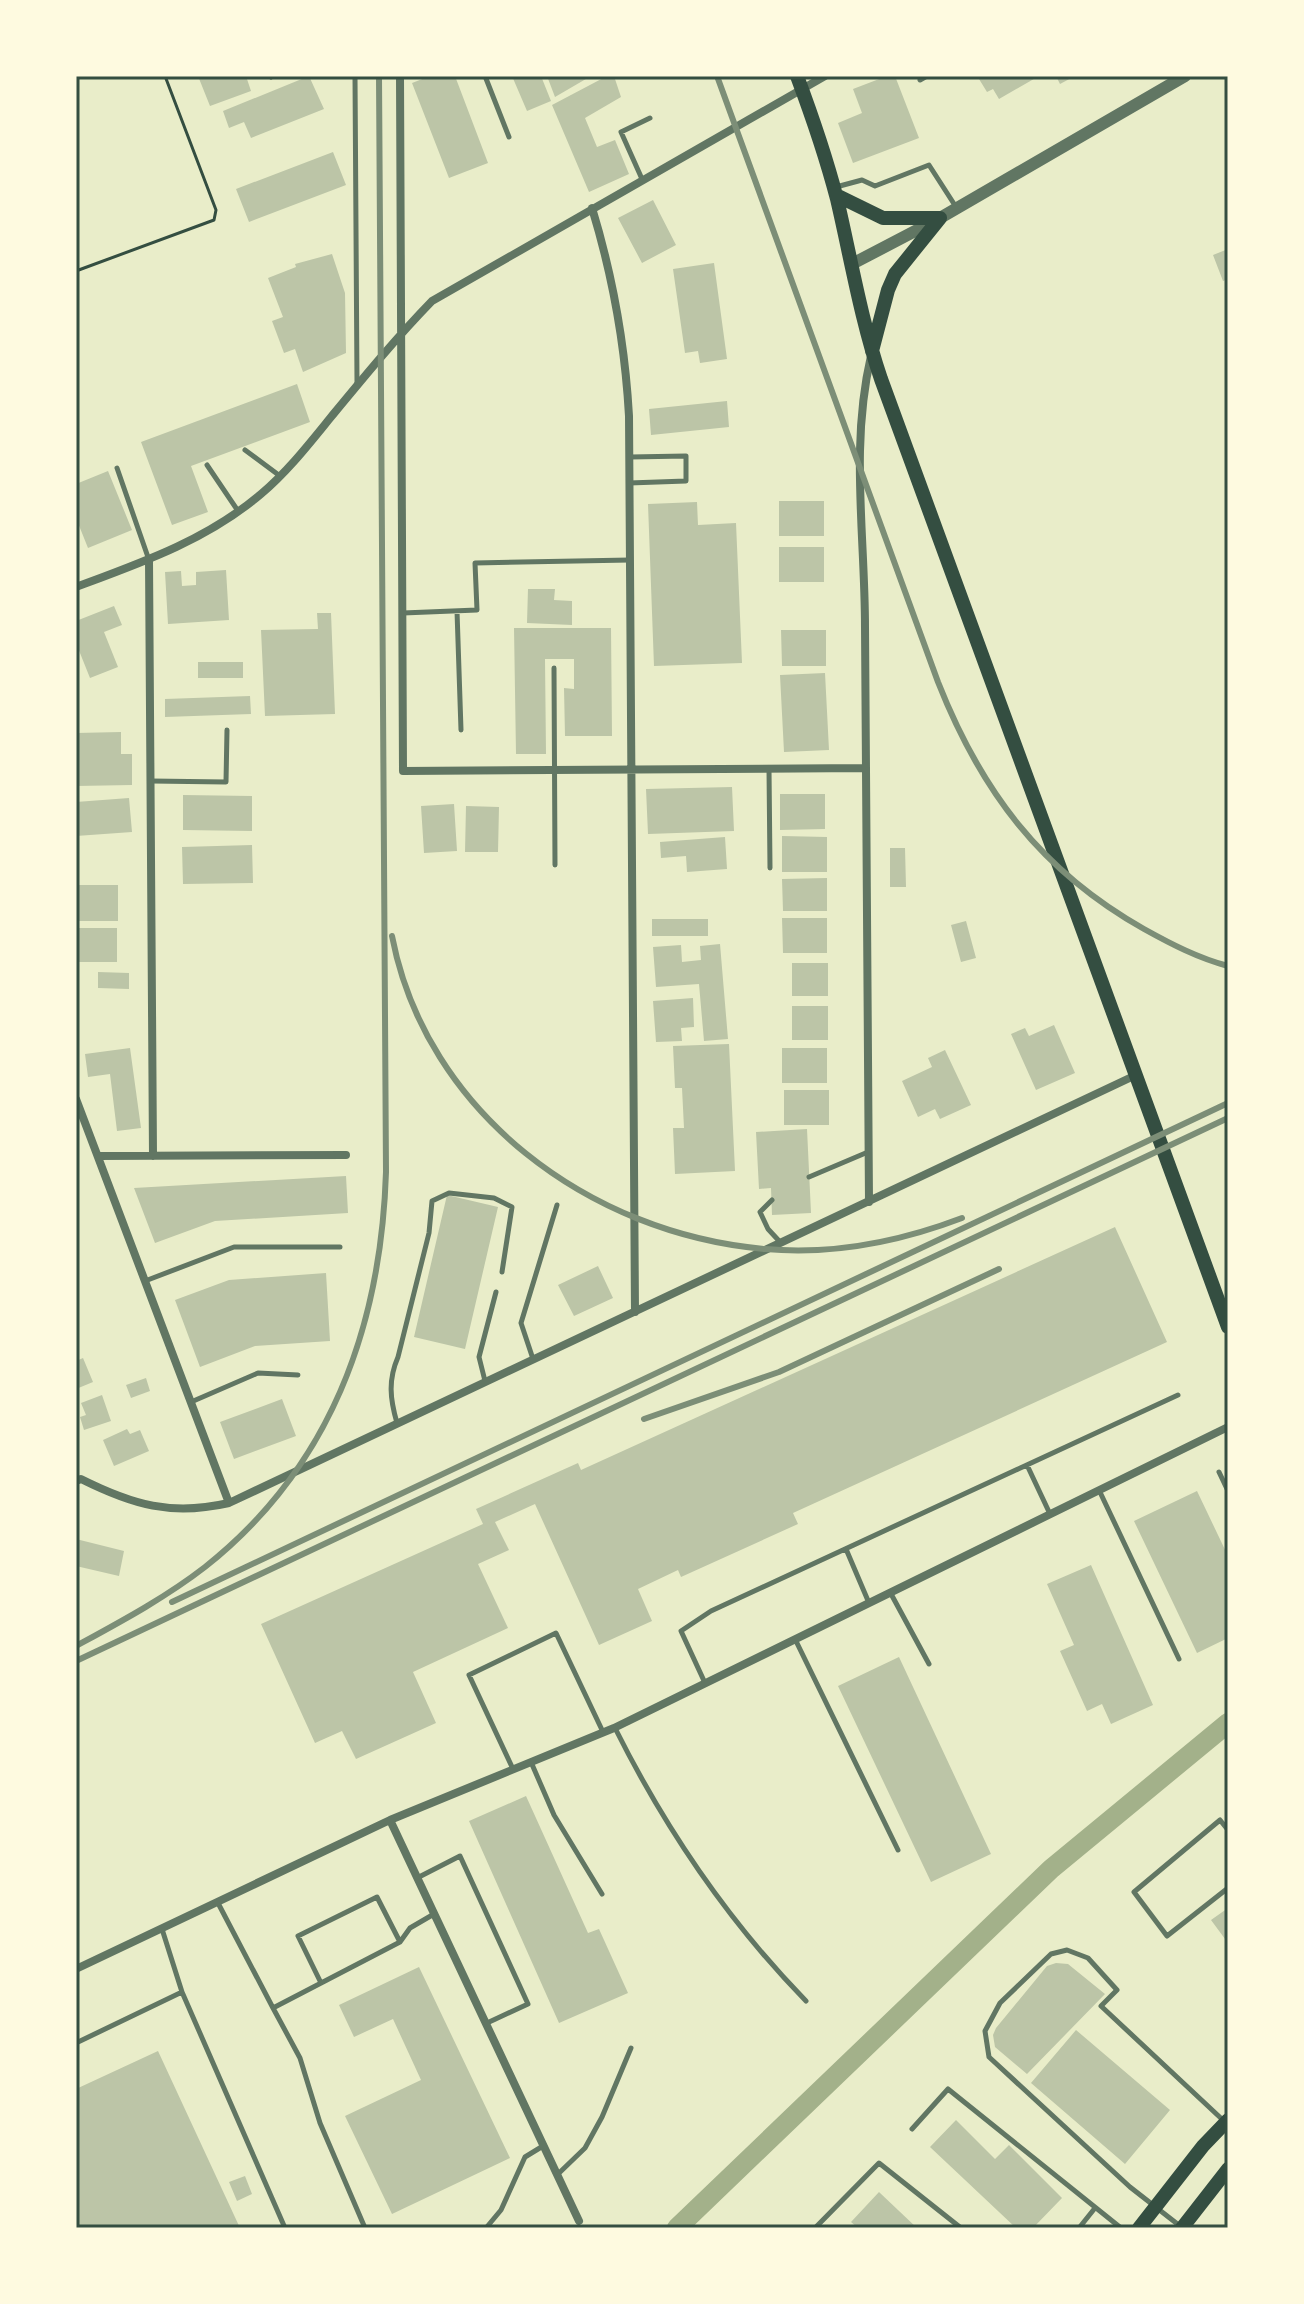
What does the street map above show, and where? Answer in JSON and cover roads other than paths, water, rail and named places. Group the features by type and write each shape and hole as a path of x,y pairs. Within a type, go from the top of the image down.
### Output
{"main road":[{"path":"799,82 835,192 872,351 1228,1327"},
{"path":"835,192 883,218 940,218"},
{"path":"872,351 895,274 940,218"},
{"path":"1139,2228 1203,2146 1227,2121"},
{"path":"1182,2228 1228,2169"}],"street":[{"path":"400,76 403,771 866,768"},
{"path":"76,587 197,538 261,494 294,463 401,332 432,301 642,179 799,82 825,76"},
{"path":"852,264 940,218 1185,76"},
{"path":"592,208 618,306 626,361 630,457 635,1312"},
{"path":"869,1202 865,583 859,425 872,351"},
{"path":"149,560 153,1156"},
{"path":"78,1478 114,1495 158,1507 189,1510 229,1503 1137,1075"},
{"path":"76,1099 229,1503"},
{"path":"98,1156 346,1155"},
{"path":"76,1969 390,1820 614,1728 1228,1427"},
{"path":"390,1820 579,2221"}],"lane":[{"path":"355,76 357,386"},
{"path":"485,76 509,137"},
{"path":"920,80 927,76"},
{"path":"642,179 621,132 650,118"},
{"path":"835,192 862,180 875,186 929,165 956,208"},
{"path":"245,450 280,476"},
{"path":"629,483 686,481 686,456 630,457"},
{"path":"207,465 238,511"},
{"path":"117,468 149,560"},
{"path":"402,613 477,610 475,563 630,560"},
{"path":"457,611 461,730"},
{"path":"554,668 555,865"},
{"path":"151,781 226,782 227,730"},
{"path":"769,769 770,868"},
{"path":"809,1177 868,1152"},
{"path":"398,1424 391,1401 391,1374 429,1233 432,1201 449,1193 494,1198 512,1207 502,1272"},
{"path":"772,1200 760,1212 768,1229 781,1243"},
{"path":"533,1360 521,1323 557,1205"},
{"path":"145,1281 234,1247 340,1247"},
{"path":"485,1382 479,1357 496,1292"},
{"path":"191,1402 258,1373 298,1375"},
{"path":"705,1683 681,1631 711,1611 1178,1395"},
{"path":"1027,1465 1050,1514"},
{"path":"1219,1472 1228,1491"},
{"path":"1099,1490 1179,1659"},
{"path":"846,1549 869,1603"},
{"path":"890,1592 929,1664"},
{"path":"513,1769 469,1675 556,1633 603,1732"},
{"path":"795,1639 898,1850"},
{"path":"614,1728 671,1830 708,1885 749,1938 806,2001"},
{"path":"531,1762 554,1815 602,1894"},
{"path":"1228,1830 1220,1820 1134,1892 1167,1936 1228,1888"},
{"path":"417,1878 460,1856 528,2004 486,2023"},
{"path":"321,1983 298,1936 377,1897 400,1942"},
{"path":"217,1902 300,2058 320,2123 365,2228"},
{"path":"273,2008 400,1942 410,1928 434,1914"},
{"path":"161,1928 182,1992 285,2228"},
{"path":"1182,2228 1155,2208 989,2057 985,2031 1000,2003 1051,1954 1067,1950 1088,1958 1117,1990 1101,2006 1227,2121"},
{"path":"76,2043 182,1992"},
{"path":"557,2175 585,2148 602,2117 631,2048"},
{"path":"912,2129 948,2089 1121,2228"},
{"path":"486,2228 501,2210 525,2157 543,2146"},
{"path":"815,2228 879,2163 961,2228"},
{"path":"1079,2228 1095,2208"}],"waterway":[{"path":"677,2228 1051,1869 1228,1723"}],"railway":[{"path":"76,1646 126,1619 205,1567 248,1528 285,1485 316,1439 340,1390 359,1339 373,1285 382,1229 386,1172 379,76"},
{"path":"717,76 938,682 974,758 1018,825 1074,881 1144,929 1185,950 1228,966"},
{"path":"392,936 411,1000 440,1057 479,1109 526,1153 579,1190 638,1219 700,1239 765,1249 815,1250 865,1245 914,1234 962,1218"},
{"path":"172,1602 1228,1103"},
{"path":"76,1661 1228,1118"},
{"path":"644,1419 779,1372 999,1269"}]}
